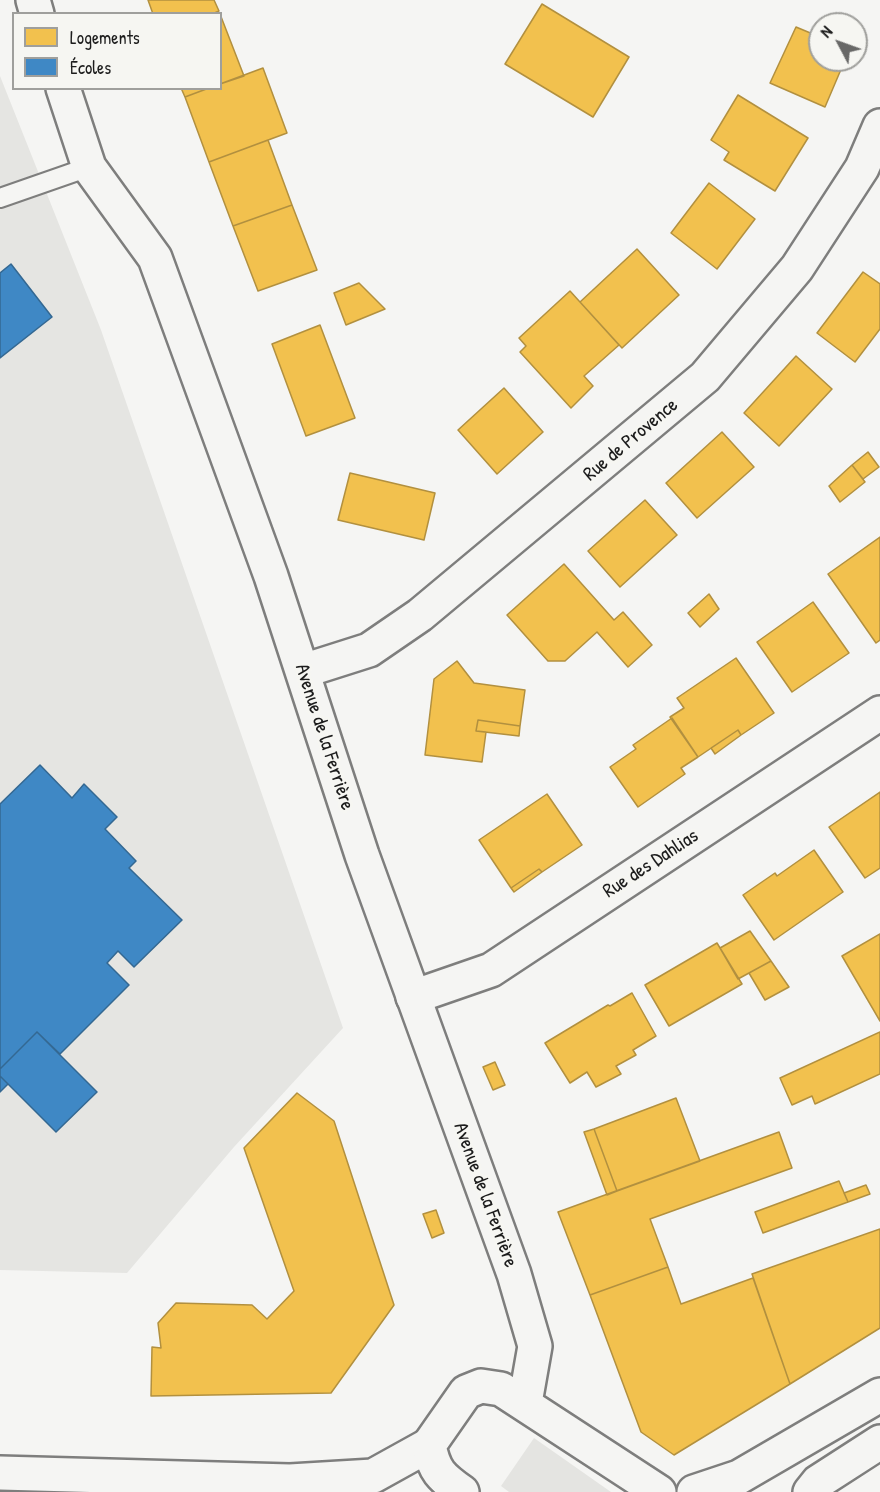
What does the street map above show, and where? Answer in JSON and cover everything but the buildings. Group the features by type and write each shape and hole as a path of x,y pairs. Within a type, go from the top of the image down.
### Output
{"street":[{"name":"Avenue de la Ferrière","path":"64,90 89,167 155,258 271,576 362,855 514,1274 535,1346 525,1403"},
{"name":"Rue de Provence","path":"303,671 369,650 420,615 705,377 797,268 862,168 880,126"},
{"name":"Rue des Dahlias","path":"413,997 491,970 880,713"},
{"path":"0,1473 290,1481 373,1476 429,1445 466,1392 481,1386 501,1389 525,1403 659,1492"},
{"path":"694,1492 739,1478 880,1395"},
{"path":"810,1492 818,1482 880,1442"},
{"path":"429,1445 432,1462 441,1477 462,1492"}],"lane":[{"path":"0,198 89,167"}],"shaded area":[{"path":"0,76 101,330 343,1028 234,1147 127,1273 0,1270"},
{"path":"534,1438 611,1492 509,1492 501,1486"}]}
